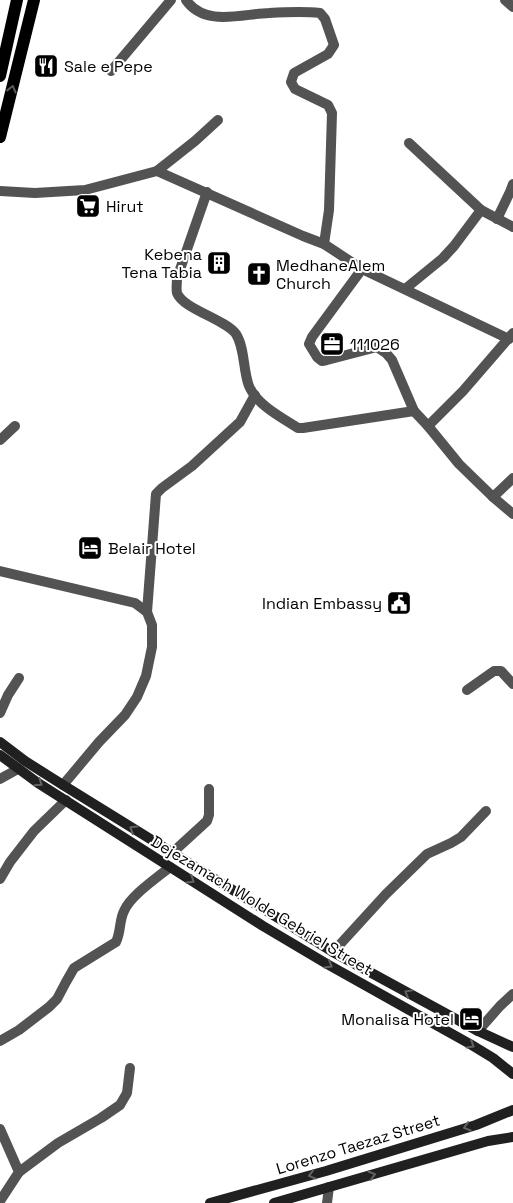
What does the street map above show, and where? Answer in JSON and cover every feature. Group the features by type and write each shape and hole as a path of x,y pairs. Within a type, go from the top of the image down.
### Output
{"main road":[{"path":"0,76 17,0"},
{"path":"0,137 34,0"},
{"name":"Dejezamach Wolde Gebriel Street","path":"0,742 25,761 332,952 478,1031 513,1047"},
{"name":"Dejezamach Wolde Gebriel Street","path":"0,755 38,783 170,867 327,964 470,1044 493,1058 513,1074"},
{"name":"Lorenzo Taezaz Street","path":"210,1203 326,1171 476,1125 513,1110"},
{"name":"Lorenzo Taezaz Street","path":"274,1203 488,1141 513,1137"}],"street":[{"path":"111,71 171,0"},
{"path":"186,0 191,8 210,16 232,18 268,13 309,12 320,13 325,19 334,45 328,54 294,73 291,82 295,89 328,105 332,113 329,202 324,244"},
{"path":"504,0 513,7"},
{"path":"0,191 35,193 85,190 157,171 195,142 218,120"},
{"path":"409,143 481,210 513,227"},
{"path":"157,171 324,244 362,269 511,336 463,391 428,426"},
{"path":"497,218 513,184"},
{"path":"207,192 177,278 177,292 182,301 229,328 236,335 240,343 249,386 260,401 298,428 414,411"},
{"path":"405,289 443,258 481,210"},
{"path":"362,269 312,337 309,344 317,357 322,361 377,348 386,353 392,360 414,411 459,464 513,514"},
{"path":"63,785 98,742 125,715 137,697 146,676 152,646 152,626 147,612 156,494 192,466 240,422 255,395"},
{"path":"0,440 15,426"},
{"path":"493,497 513,478"},
{"path":"0,571 136,603 147,612"},
{"path":"467,690 494,671 501,671 513,684"},
{"path":"0,713 8,695 19,678"},
{"path":"0,779 18,769"},
{"path":"172,853 207,821 209,815 208,789"},
{"path":"0,878 34,831 66,800"},
{"path":"332,952 386,894 428,854 461,836 486,811"},
{"path":"0,1041 19,1030 49,1007 57,999 74,968 116,942 124,910 131,900 170,867"},
{"path":"478,1031 513,994"},
{"path":"0,1201 19,1172 58,1143 101,1118 120,1104 127,1093 130,1068"},
{"path":"0,1129 19,1172"},
{"path":"327,1203 328,1187"}],"place":[{"name":"Sale e Pepe","path":"46,66"},
{"name":"Hirut","path":"88,206"},
{"name":"Kebena Tena Tabia","path":"219,263"},
{"name":"MedhaneAlem Church","path":"259,274"},
{"name":"111026","path":"332,344"},
{"name":"Belair Hotel","path":"90,548"},
{"name":"Indian Embassy","path":"399,603"},
{"name":"Monalisa Hotel","path":"471,1019"}]}
